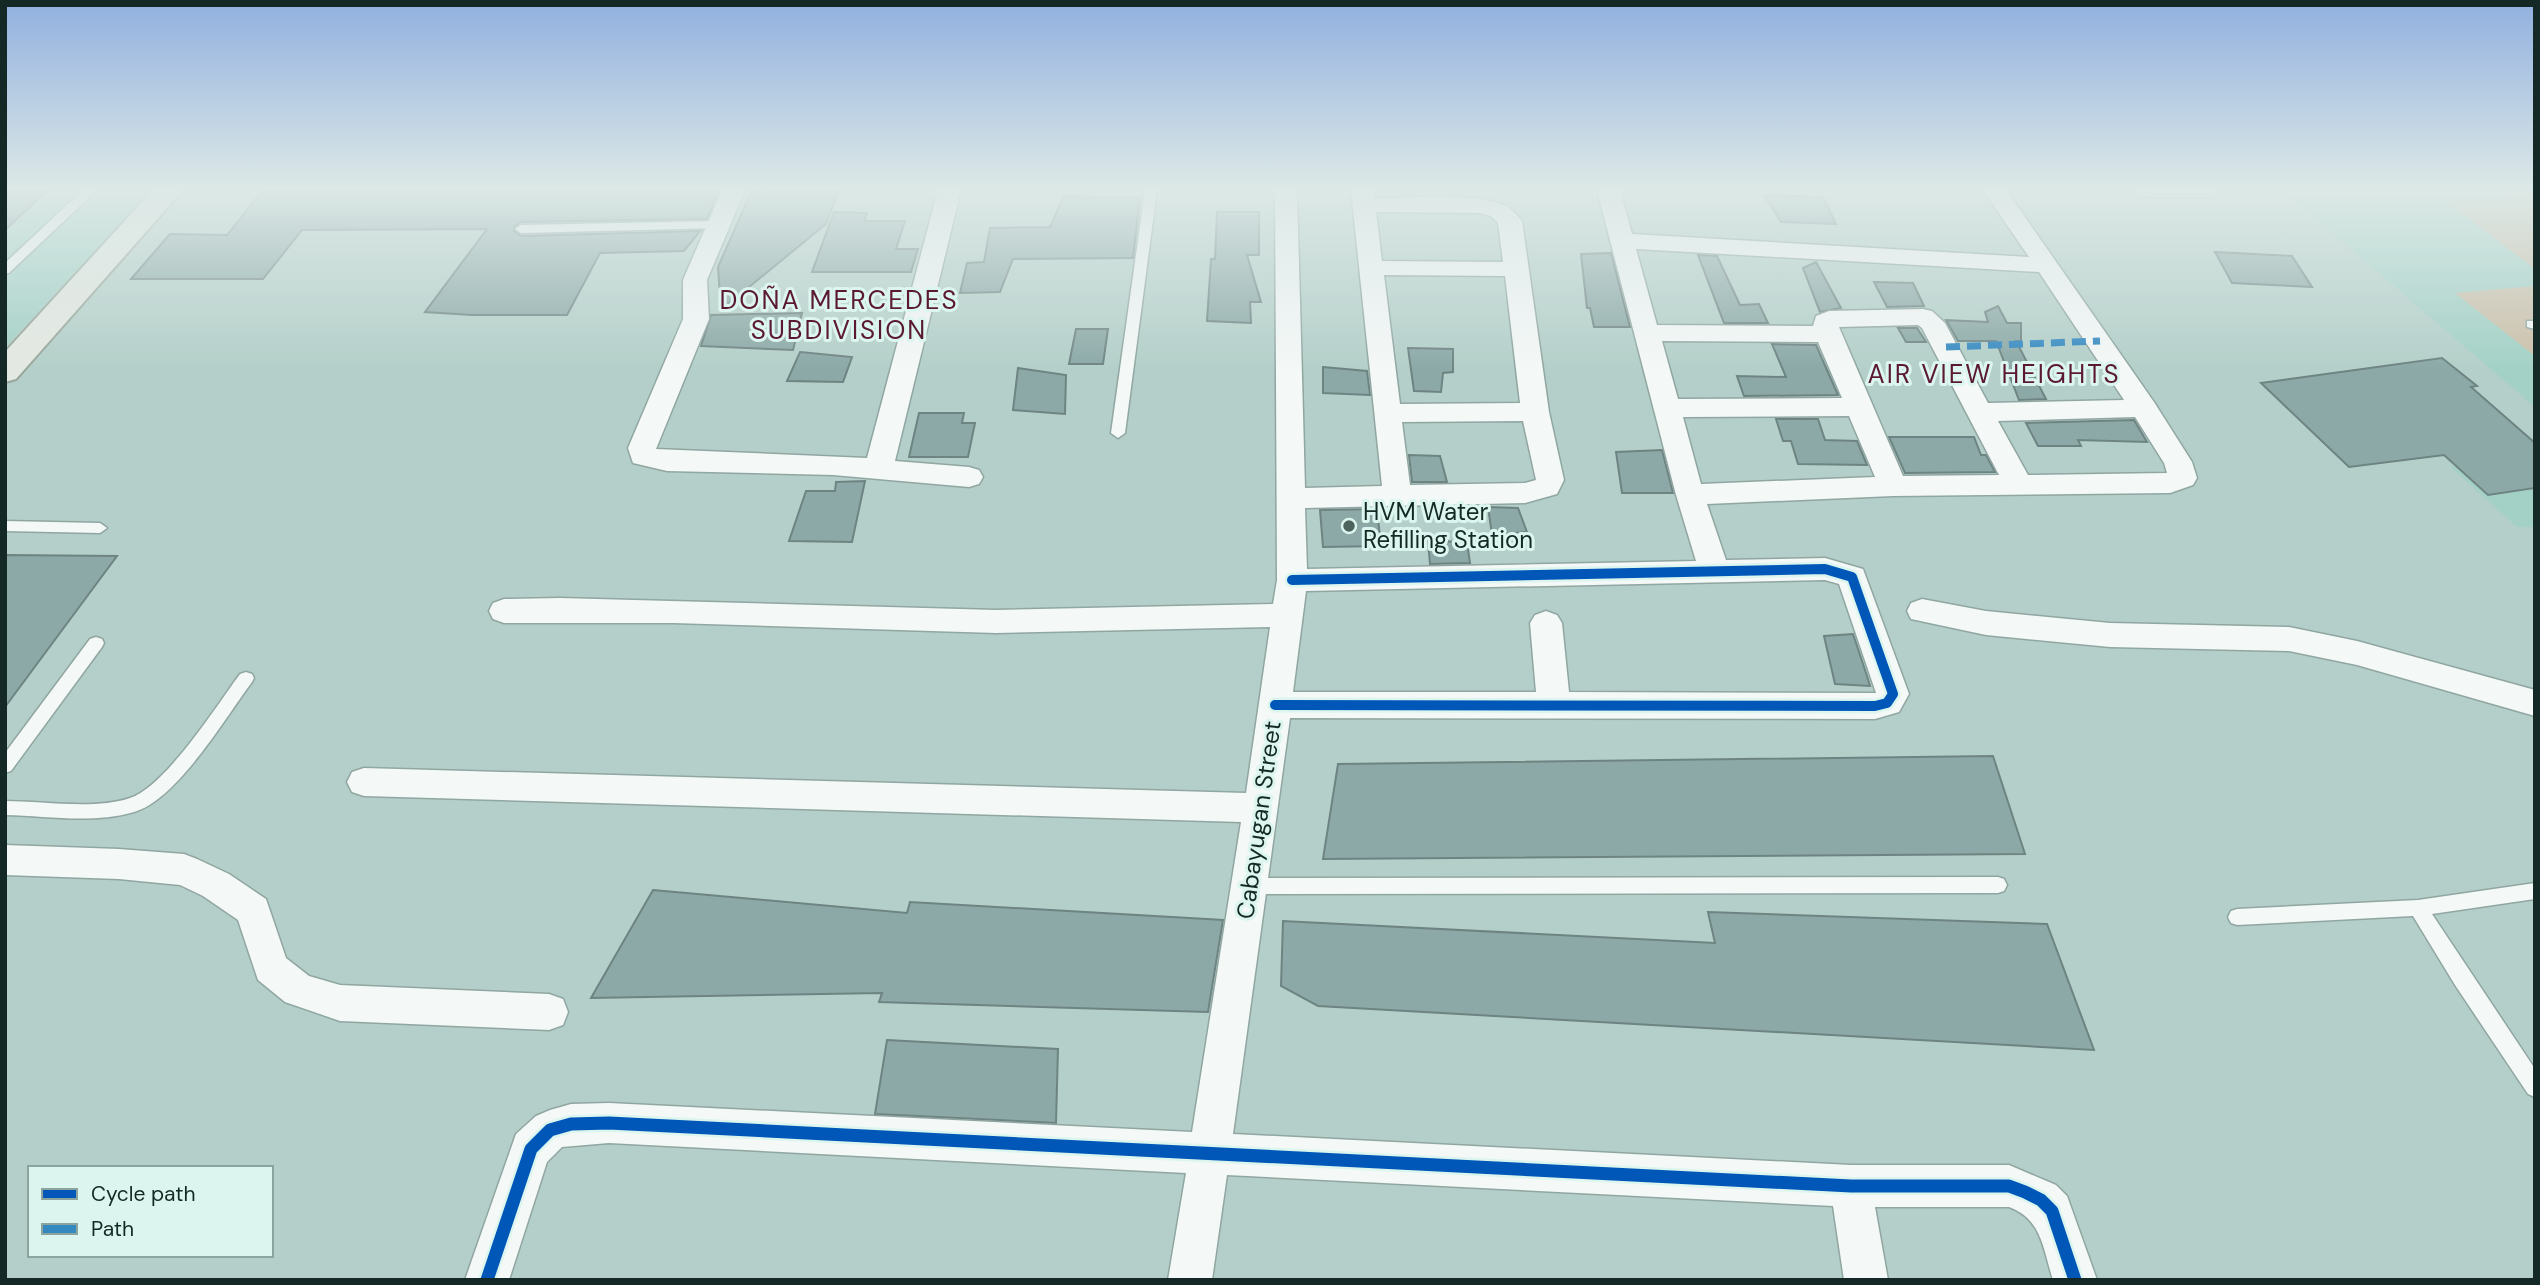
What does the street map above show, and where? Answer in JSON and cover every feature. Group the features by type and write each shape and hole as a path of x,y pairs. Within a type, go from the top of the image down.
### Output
{"main road":[{"path":"5,372 115,250"}],"street":[{"path":"707,250 695,280 696,319 642,448 643,456 667,461 879,467 969,477"},
{"path":"879,467 935,250"},
{"name":"Cabayugan Street","path":"1190,1280 1250,887 1292,580 1287,250"},
{"path":"1369,250 1397,496"},
{"path":"1292,498 1525,493 1547,487 1550,480 1535,412 1514,250"},
{"path":"1624,250 1690,495 1715,573"},
{"path":"1781,250 2047,265"},
{"path":"1690,495 1893,486 2179,481 2183,478 2178,462 2036,250"},
{"path":"1371,268 1516,269"},
{"path":"1893,486 1828,334 1825,322 1835,318 1923,317 1936,328 2019,485"},
{"path":"1646,333 1828,334"},
{"path":"1668,408 1858,407"},
{"path":"1980,412 2144,408"},
{"path":"1387,413 1535,412"},
{"path":"1275,705 1875,706 1887,703 1893,694 1852,577 1825,569 1292,580"},
{"path":"503,611 726,613 955,621 1288,615"},
{"path":"1922,611 2052,631 2171,638 2289,639 2357,653 2535,703"},
{"path":"1546,623 1554,706"},
{"path":"364,782 1260,808"},
{"path":"5,860 119,864 184,870 216,885 253,910 271,968 298,990 341,1003 549,1012"},
{"path":"487,1280 531,1149 550,1130 571,1124 686,1126 1851,1186 2009,1186 2041,1200 2052,1211 2075,1280"},
{"path":"1851,1186 1866,1280"}],"lane":[{"path":"5,270 26,250"},
{"path":"1118,433 1143,250"},
{"path":"5,526 100,528"},
{"path":"5,766 96,643"},
{"path":"5,808 100,809 135,805 163,786 246,678"},
{"path":"1250,887 1998,885"},
{"path":"2237,917 2418,908 2535,891"},
{"path":"2418,908 2535,1087"}],"shaded area":[{"path":"5,250 95,250 5,347"},
{"path":"2352,250 2535,250 2535,407"},
{"path":"2510,250 2535,250 2535,269"},
{"path":"2535,286 2535,356 2455,293"},
{"path":"2535,455 2535,527 2517,527 2451,467"}],"building":[{"path":"156,250 286,250 263,279 131,279"},
{"path":"471,250 685,250 600,253 567,315 425,312"},
{"path":"726,250 794,250 721,310 718,267"},
{"path":"820,250 918,250 911,272 812,272"},
{"path":"986,250 1134,250 1133,258 1013,259 1000,292 960,293 967,263 984,262"},
{"path":"1215,250 1259,250 1259,255 1247,255 1261,302 1250,302 1251,323 1207,321 1211,259 1215,259"},
{"path":"2215,252 2292,256 2312,287 2232,283"},
{"path":"1611,253 1630,327 1594,327 1590,308 1587,308 1581,254"},
{"path":"1698,255 1717,256 1740,305 1759,304 1768,323 1724,323"},
{"path":"1816,262 1841,308 1820,312 1803,268"},
{"path":"1874,282 1913,283 1924,306 1887,307"},
{"path":"1998,306 2007,323 2021,323 2021,341 2016,341 2046,399 2019,400 1996,341 1958,341 1946,320 1988,322 1985,312"},
{"path":"802,313 793,350 701,346 711,315"},
{"path":"1898,328 1917,328 1926,342 1906,342"},
{"path":"1076,329 1108,329 1103,364 1069,364"},
{"path":"1772,344 1816,345 1838,395 1744,396 1737,376 1786,377"},
{"path":"1408,348 1453,349 1453,372 1443,373 1441,392 1414,391"},
{"path":"800,352 852,357 843,382 787,381"},
{"path":"2442,358 2477,386 2471,387 2535,443 2535,488 2488,495 2444,455 2349,467 2261,383"},
{"path":"1323,367 1367,371 1370,395 1323,393"},
{"path":"1018,368 1066,375 1065,414 1013,410"},
{"path":"919,413 964,413 962,423 975,423 968,457 909,457"},
{"path":"1776,419 1818,419 1825,440 1857,441 1867,465 1798,464 1791,441 1783,441"},
{"path":"2134,420 2147,442 2078,440 2081,446 2038,446 2026,423"},
{"path":"1889,437 1974,437 1981,455 1986,455 1995,472 1905,473"},
{"path":"1662,450 1673,493 1622,493 1616,452"},
{"path":"1409,455 1440,456 1447,482 1412,482"},
{"path":"865,481 852,542 789,541 806,491 835,491 836,482"},
{"path":"1488,507 1518,508 1527,532 1492,535"},
{"path":"1377,509 1381,546 1323,547 1320,510"},
{"path":"1428,541 1467,542 1470,563 1430,564"},
{"path":"5,555 117,556 5,707"},
{"path":"1853,634 1870,686 1835,684 1824,636"},
{"path":"1993,756 2025,854 1323,859 1338,764"},
{"path":"653,890 907,913 910,902 1223,920 1208,1012 879,1002 882,993 591,998"},
{"path":"1708,912 2047,924 2094,1050 1318,1006 1281,986 1283,921 1715,943"},
{"path":"887,1040 1058,1049 1056,1123 875,1114"}],"marked path":[{"path":"1946,347 2100,341"}],"cycle path":[{"path":"1275,705 1875,706 1887,703 1893,694 1852,577 1825,569 1292,580"},
{"path":"487,1280 531,1149 550,1130 571,1124 609,1123 1851,1186 2009,1186 2041,1200 2052,1211 2075,1280"}],"place":[{"name":"HVM Water Refilling Station","path":"1349,526"}],"district":[{"name":"DOÑA MERCEDES SUBDIVISION","path":"839,315"},
{"name":"AIR VIEW HEIGHTS","path":"1994,374"}]}
